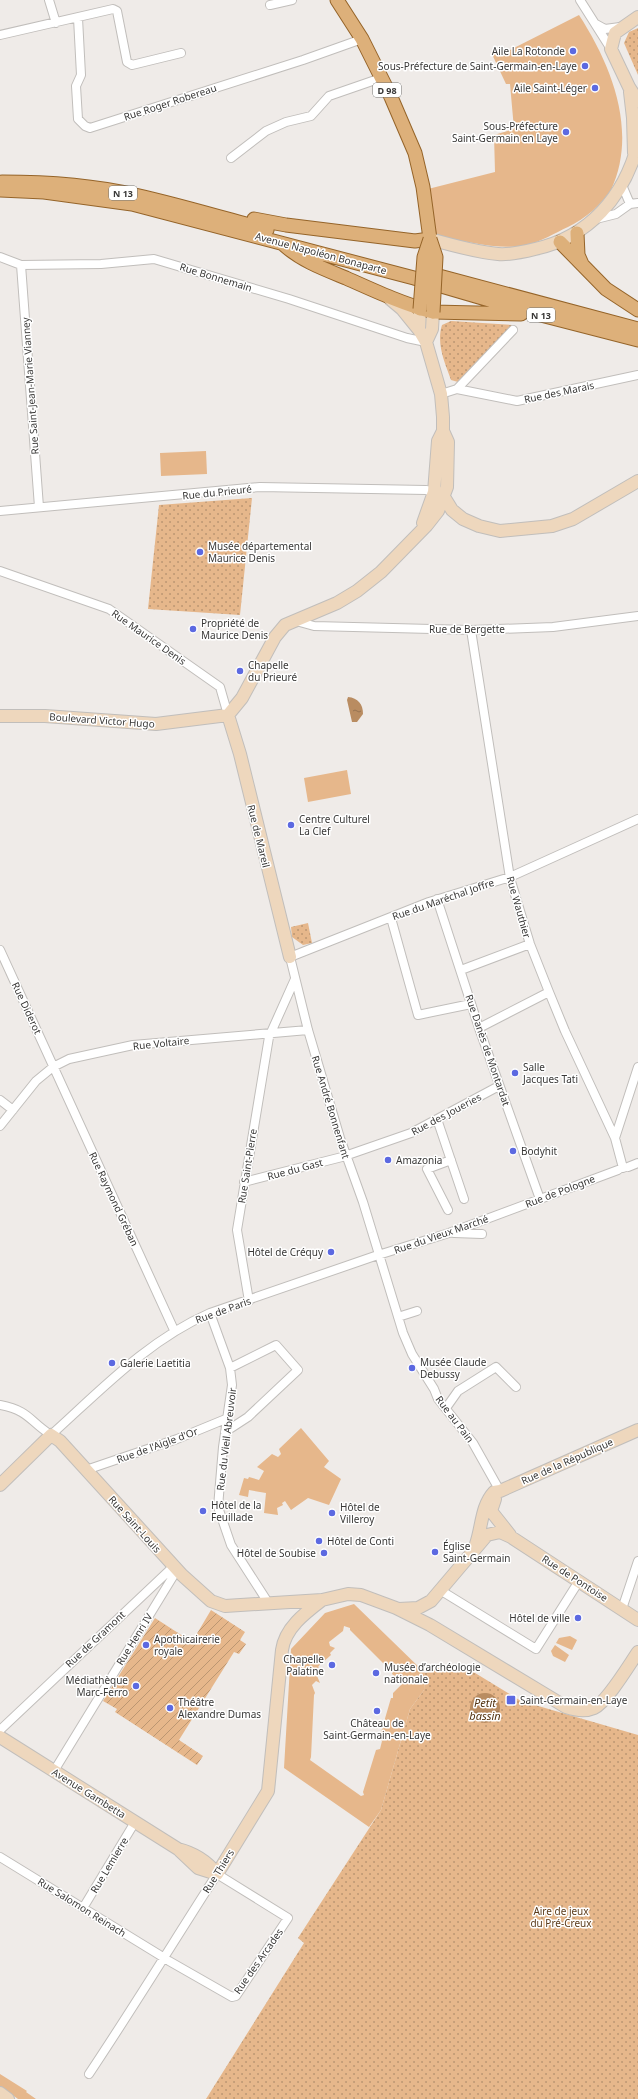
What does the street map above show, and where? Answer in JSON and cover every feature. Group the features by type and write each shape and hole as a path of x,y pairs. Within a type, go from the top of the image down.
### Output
{"main road":[{"name":"D 98","path":"337,0 362,39 416,153 423,187 430,239 436,257 432,329 426,342"},
{"path":"638,17 615,33 611,49 629,87 638,101"},
{"path":"629,87 634,118 634,158"},
{"path":"243,223 250,218 286,225 415,240 430,239 499,254 521,252 560,242 577,233 596,219 607,208 622,185 634,158 638,144"},
{"name":"Avenue Napoléon Bonaparte","path":"0,182 38,182 90,187 127,193 638,329"},
{"name":"Avenue Napoléon Bonaparte","path":"0,190 44,192 132,204 414,278 537,314 638,340"},
{"path":"577,233 578,255 583,267"},
{"name":"D 98","path":"419,330 424,257 430,239"},
{"path":"560,242 583,267 618,298 638,310"},
{"path":"283,243 296,256 388,297 420,309 433,312 537,314"},
{"path":"228,715 242,698 278,632 285,625 337,603 357,591 381,572 438,511 439,495 448,479 448,442 443,431 441,394 426,342 419,330 402,309 388,297"},
{"path":"439,495 457,504 470,514 515,528 552,526 573,519 638,482"},
{"name":"Boulevard Victor Hugo","path":"0,716 45,716 156,724 228,715"},
{"name":"Rue de Mareil","path":"228,715 240,754 290,958"},
{"name":"Rue de la République","path":"474,1549 480,1534 489,1497 494,1492 500,1491 637,1431"},
{"path":"0,1485 51,1435"},
{"name":"Rue Saint-Louis","path":"51,1435 60,1440 175,1568 198,1591 211,1601 225,1606 269,1604"},
{"name":"Rue de Pontoise","path":"500,1491 493,1502 491,1511 509,1535"},
{"name":"Rue de Pontoise","path":"474,1549 487,1535 500,1532 509,1535 638,1620"},
{"path":"396,1608 418,1608 431,1601 474,1549"},
{"path":"269,1604 322,1600 348,1594 361,1595 396,1608 430,1625 553,1699 575,1710 589,1710 602,1703 638,1652"},
{"path":"296,1622 322,1600"},
{"path":"430,1625 428,1613 431,1601"},
{"path":"296,1622 297,1602"},
{"name":"Rue Thiers","path":"217,1874 268,1791 283,1645 287,1633 296,1622"},
{"name":"Avenue Gambetta","path":"0,1737 178,1850 188,1852 209,1863 217,1874"},
{"path":"0,2093 8,2099"}],"street":[{"path":"49,0 56,23"},
{"path":"270,5 292,0"},
{"path":"580,0 611,49"},
{"path":"0,35 78,18 110,9 117,11 127,62 129,64 132,65 181,53"},
{"name":"Rue Roger Robereau","path":"78,18 81,74 76,86 78,119 80,123 90,128 304,60 362,39"},
{"path":"594,24 605,29 623,26"},
{"path":"231,158 266,131 286,122 311,116 329,96 381,78"},
{"path":"596,219 616,214 634,204 622,185"},
{"name":"Rue Bonnemain","path":"0,257 21,265 101,264 154,259 289,299 407,338 426,342"},
{"name":"Rue Saint-Jean-Marie Vianney","path":"21,265 39,507"},
{"path":"441,394 456,389 513,330"},
{"name":"Rue des Marais","path":"456,389 517,401 638,375"},
{"name":"Rue du Prieuré","path":"0,511 260,487 426,490 439,495"},
{"name":"Rue Maurice Denis","path":"0,570 109,609 220,687 228,715"},
{"name":"Rue de Bergette","path":"295,620 314,626 471,630 553,627 638,616"},
{"name":"Rue Wauthier","path":"471,630 510,877 530,944 565,1031 615,1138 623,1168"},
{"name":"Rue du Maréchal Joffre","path":"290,958 438,899 510,877 638,818"},
{"name":"Rue Danès de Montardat","path":"438,899 479,1028 540,1199"},
{"path":"391,918 418,1015 471,1004"},
{"path":"461,970 530,944"},
{"name":"Rue Diderot","path":"0,950 53,1067"},
{"name":"Rue André Bonnenfant","path":"290,958 308,1030 345,1155 363,1202 380,1255"},
{"name":"Rue Saint-Pierre","path":"249,1301 237,1230 269,1037 295,979"},
{"path":"479,1028 549,992"},
{"name":"Rue Voltaire","path":"0,1126 36,1081 53,1067 69,1059 133,1045 308,1030"},
{"name":"Rue Raymond Gréban","path":"53,1067 174,1330"},
{"path":"615,1138 638,1068"},
{"name":"Rue des Joueries","path":"345,1155 411,1133 499,1086"},
{"path":"0,1100 13,1110"},
{"path":"437,1119 464,1199"},
{"name":"Rue du Gast","path":"244,1182 345,1155"},
{"path":"448,1210 427,1169 451,1160"},
{"name":"Rue de Pologne","path":"502,1213 638,1163"},
{"name":"Rue du Vieux Marché","path":"380,1255 449,1233 502,1213"},
{"path":"449,1233 482,1234"},
{"name":"Rue de Paris","path":"51,1435 113,1378 174,1330 210,1313 249,1301 380,1255"},
{"name":"Rue au Pain","path":"380,1255 398,1317 412,1354 434,1389 438,1399 473,1443 500,1491"},
{"path":"398,1317 417,1311"},
{"name":"Rue du Vieil Abreuvoir","path":"210,1313 230,1368 232,1385 225,1432 218,1507 231,1544 269,1604"},
{"path":"225,1432 248,1417 298,1370 276,1345 230,1368"},
{"path":"446,1408 458,1391 496,1367 516,1387"},
{"path":"0,1405 16,1408 29,1415 51,1435"},
{"name":"Rue de l'Aigle d'Or","path":"86,1470 177,1439 228,1418"},
{"path":"622,1609 638,1561"},
{"name":"Rue de Gramont","path":"0,1730 175,1568"},
{"name":"Rue Henri IV","path":"54,1771 175,1568"},
{"path":"440,1590 536,1649 579,1582"},
{"name":"Rue Lemierre","path":"83,1908 135,1822"},
{"name":"Rue Salomon Reinach","path":"0,1857 164,1957"},
{"name":"Rue des Arcades","path":"164,1957 232,1997 236,1996 288,1918 217,1874"},
{"name":"Rue Thiers","path":"89,2074 217,1874"}],"green space":[{"name":"Sous-Préfecture Saint-Germain en Laye","path":"579,15 602,56 611,77 618,100 622,145 619,168 611,190 592,211 581,220 548,237 527,245 505,247 483,245 439,237 432,231 428,189 495,172 494,135 514,129 510,84 506,84 491,52 498,49 500,52 508,51"},
{"path":"638,28 638,75 624,43 629,32"},
{"path":"451,321 512,325 458,382 451,380 444,360 440,339 442,325"},
{"path":"206,451 207,474 161,476 160,453"},
{"name":"Musée départemental Maurice Denis","path":"252,498 240,615 148,609 159,505"},
{"path":"347,770 351,794 308,802 304,778"},
{"path":"308,923 312,943 303,945 292,937 291,927"},
{"path":"301,1428 329,1461 324,1467 341,1479 329,1505 308,1498 291,1510 285,1501 282,1503 283,1505 277,1508 278,1515 264,1513 266,1493 249,1490 248,1497 239,1495 244,1478 248,1479 249,1477 259,1480 264,1471 257,1467 272,1454 278,1457 281,1454 279,1449"},
{"path":"354,1604 425,1673 424,1690 410,1709 381,1810 369,1827 284,1768 291,1649 325,1613","holes":["344,1626 350,1628 350,1630 389,1669 393,1670 392,1674 403,1683 393,1693 393,1698 391,1698 379,1739 382,1741 380,1749 376,1750 363,1792 364,1795 361,1796 310,1760 315,1693 312,1685 316,1681 320,1683 315,1671 321,1662 322,1663 331,1655 330,1653 335,1648 330,1646 329,1642 343,1631"]},
{"path":"211,1610 245,1632 240,1640 246,1644 239,1654 234,1652 179,1740 203,1756 197,1765 115,1712 117,1709 103,1701 155,1618 192,1642"},
{"path":"570,1636 577,1640 572,1650 556,1643 559,1638"},
{"path":"555,1645 569,1655 565,1662 553,1656 551,1651"},
{"name":"Aire de jeux du Pré-Creux","path":"462,1665 521,1701 638,1735 638,2099 206,2099 304,1943 298,1938 381,1810 410,1709 424,1690 425,1673 444,1666 457,1673"},
{"path":"0,2074 27,2091 26,2092 36,2099 18,2099 0,2086"}],"water":[{"path":"348,697 357,700 361,704 363,714 357,722 352,722 347,700"},
{"name":"Petit bassin","path":"485,1693 491,1694 499,1702 499,1714 491,1722 485,1723 479,1722 471,1714 470,1708 471,1702 479,1694"}],"place":[{"name":"Aile La Rotonde","path":"573,51"},
{"name":"Sous-Préfecture de Saint-Germain-en-Laye","path":"585,66"},
{"name":"Aile Saint-Léger","path":"595,88"},
{"name":"Sous-Préfecture Saint-Germain en Laye","path":"566,132"},
{"name":"Musée départemental Maurice Denis","path":"200,552"},
{"name":"Propriété de Maurice Denis","path":"193,629"},
{"name":"Chapelle du Prieuré","path":"240,671"},
{"name":"Centre Culturel La Clef","path":"291,825"},
{"name":"Salle Jacques Tati","path":"515,1073"},
{"name":"Bodyhit","path":"513,1151"},
{"name":"Amazonia","path":"388,1160"},
{"name":"Hôtel de Créquy","path":"331,1252"},
{"name":"Galerie Laetitia","path":"112,1363"},
{"name":"Musée Claude Debussy","path":"412,1368"},
{"name":"Hôtel de la Feuillade","path":"203,1511"},
{"name":"Hôtel de Villeroy","path":"332,1513"},
{"name":"Hôtel de Conti","path":"319,1541"},
{"name":"Église Saint-Germain","path":"435,1552"},
{"name":"Hôtel de Soubise","path":"324,1553"},
{"name":"Hôtel de ville","path":"578,1618"},
{"name":"Apothicairerie royale","path":"146,1645"},
{"name":"Chapelle Palatine","path":"332,1665"},
{"name":"Musée d’archéologie nationale","path":"376,1673"},
{"name":"Médiathèque Marc-Ferro","path":"136,1686"},
{"name":"Saint-Germain-en-Laye","path":"511,1700"},
{"name":"Théâtre Alexandre Dumas","path":"170,1708"},
{"name":"Château de Saint-Germain-en-Laye","path":"377,1711"}]}
